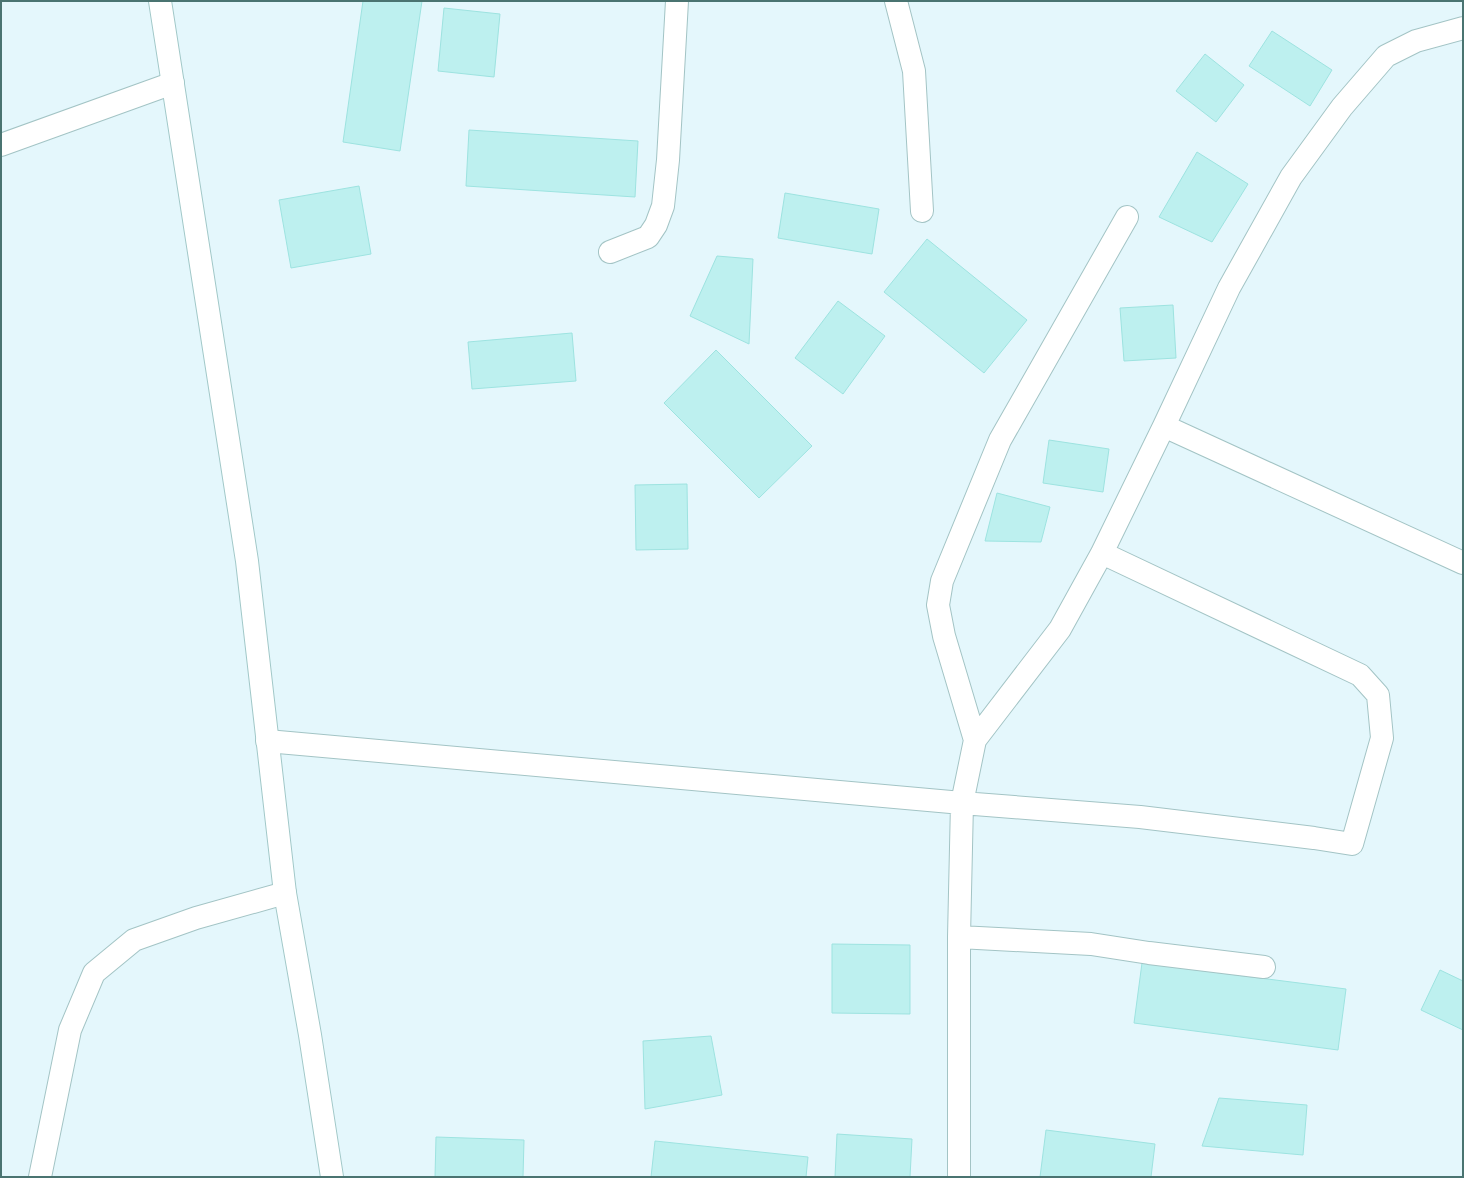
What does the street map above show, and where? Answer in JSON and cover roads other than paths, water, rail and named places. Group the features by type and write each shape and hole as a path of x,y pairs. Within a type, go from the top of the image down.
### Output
{"street":[{"path":"160,1 247,561 285,893 310,1035 332,1177"},
{"path":"610,252 648,237 656,225 663,206 668,160 677,1"},
{"path":"896,1 914,71 922,210"},
{"path":"959,1177 962,804 975,740 1060,629 1102,553 1229,288 1291,178 1342,107 1386,56 1416,41 1463,28"},
{"path":"1,145 173,83"},
{"path":"975,740 944,636 938,605 942,581 1000,440 1127,217"},
{"path":"1164,426 1463,563"},
{"path":"267,741 962,804 1140,817 1352,844 1382,738 1378,695 1360,675 1102,553"},
{"path":"40,1177 70,1030 94,973 134,940 196,918 285,893"},
{"path":"960,937 1091,944 1149,953 1264,967"}]}
